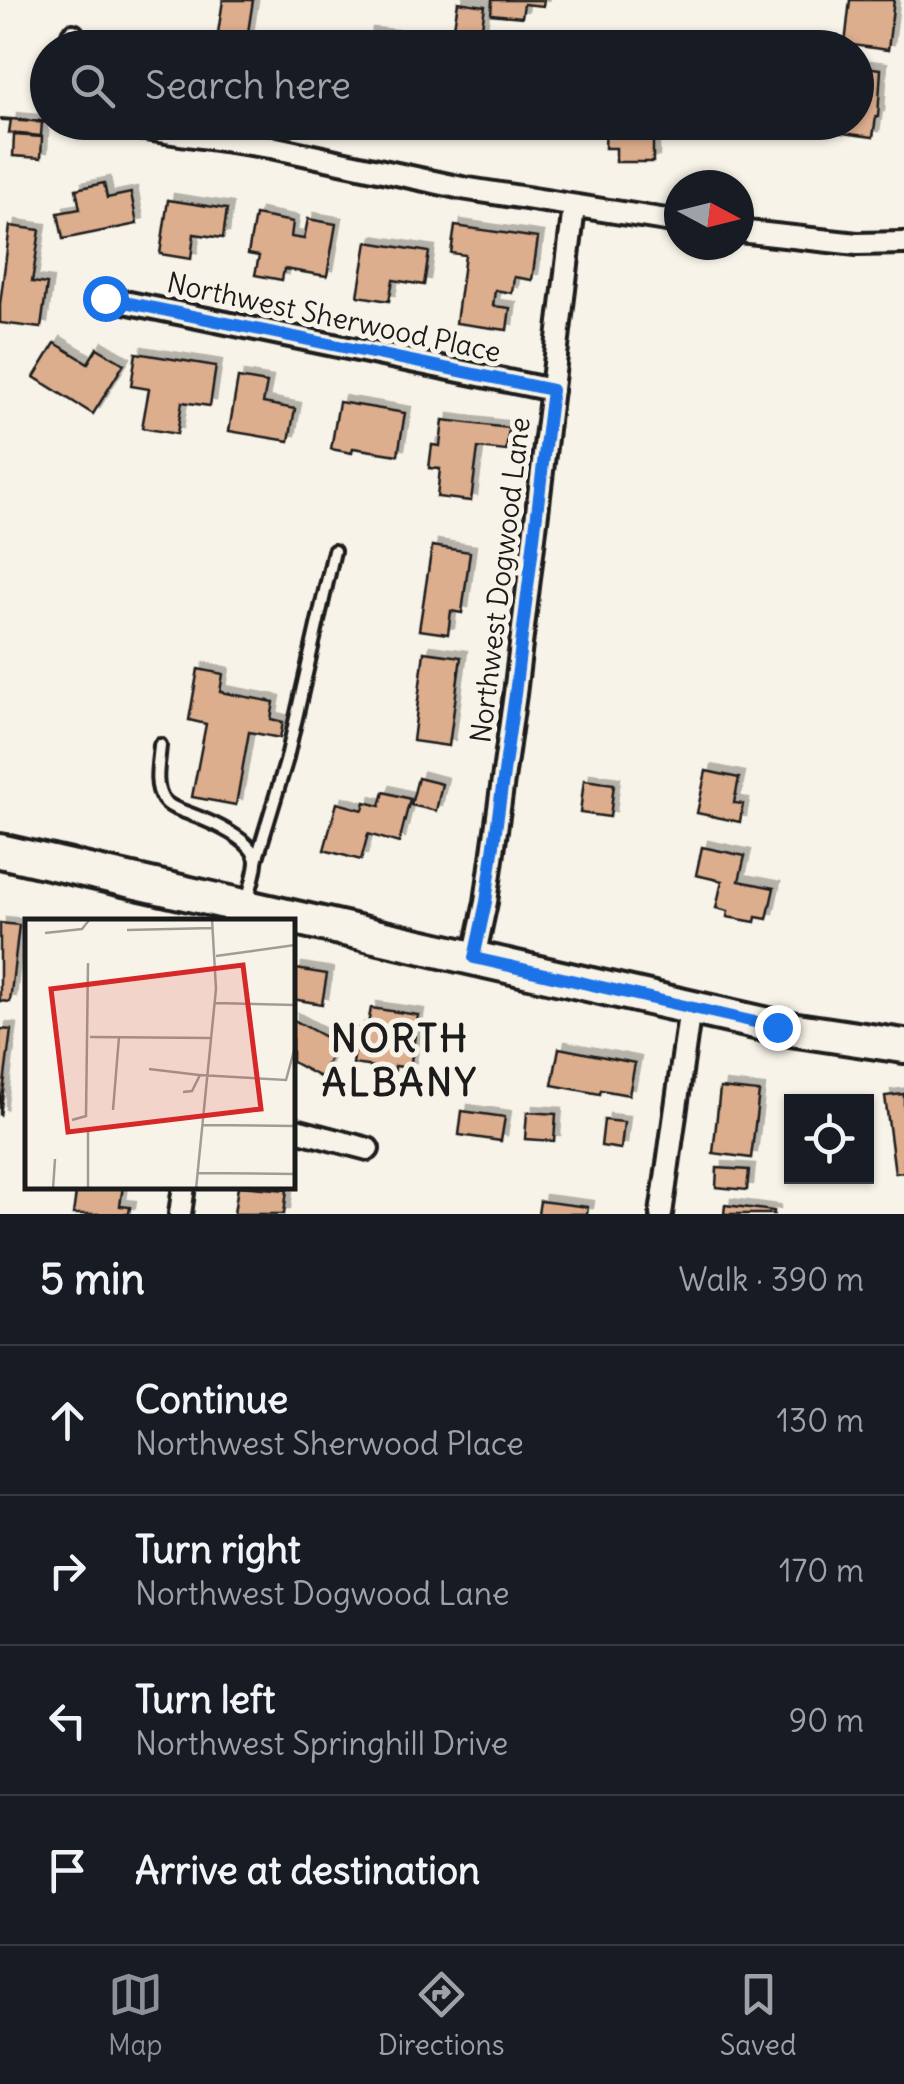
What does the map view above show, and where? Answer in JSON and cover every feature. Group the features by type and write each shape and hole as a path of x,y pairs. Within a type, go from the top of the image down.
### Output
{"main road":[{"path":"0,852 270,919"},
{"path":"295,924 474,958 794,1030 904,1046"}],"street":[{"path":"222,140 462,188 664,220"},
{"name":"Northwest Dogwood Lane","path":"474,958 486,902 515,694 574,207"},
{"path":"754,233 857,244 904,243"},
{"name":"Northwest Sherwood Place","path":"105,298 552,390"},
{"path":"661,1214 690,1008"},
{"path":"295,1130 368,1149"},
{"path":"180,1214 184,1189"}],"lane":[{"path":"244,914 286,762 334,551"},
{"path":"160,745 158,787 162,798 168,805 245,842 256,862"}],"path":[{"path":"0,119 30,121"}],"building":[{"path":"223,0 253,0 248,30 218,30"},
{"path":"492,0 544,0 543,6 524,4 522,17 491,14"},
{"path":"850,0 894,0 888,50 874,48 874,30 847,30"},
{"path":"458,2 485,6 482,30 454,30"},
{"path":"874,68 881,69 874,130"},
{"path":"11,119 30,121 30,135 9,133"},
{"path":"14,135 42,140 41,158 13,156"},
{"path":"605,140 653,140 653,162 616,162 616,148 605,148"},
{"path":"104,183 107,198 131,193 137,224 63,239 58,213 80,209 76,189"},
{"path":"168,200 227,209 223,238 194,234 191,259 160,254"},
{"path":"255,215 293,222 291,237 304,239 308,219 336,224 327,276 284,269 282,280 255,275 259,256 248,254"},
{"path":"10,226 40,230 32,282 47,284 41,328 0,323"},
{"path":"455,226 538,238 532,280 514,277 512,293 495,290 493,306 510,308 507,330 456,323 465,255 451,253"},
{"path":"367,242 429,252 424,285 393,280 389,301 358,296"},
{"path":"55,343 88,363 97,348 124,364 93,414 34,377"},
{"path":"136,353 216,366 210,406 182,402 177,434 142,428 149,389 131,386"},
{"path":"238,378 267,383 263,403 295,409 289,441 229,431"},
{"path":"339,402 405,413 398,455 331,449"},
{"path":"443,420 509,428 506,451 478,448 471,501 437,497 440,469 429,468 432,445 440,446"},
{"path":"432,546 470,552 462,613 451,611 448,634 419,630"},
{"path":"424,652 461,657 449,746 413,741"},
{"path":"198,669 223,674 220,692 274,702 271,719 283,722 280,738 249,732 236,805 192,797 206,724 189,720"},
{"path":"706,771 739,778 734,803 743,804 740,822 697,813"},
{"path":"418,778 442,784 436,811 411,805"},
{"path":"584,780 614,784 610,817 580,813"},
{"path":"384,792 410,799 399,843 368,834 361,860 324,850 337,803 363,810 365,802 380,806"},
{"path":"702,847 745,856 739,881 774,888 767,919 756,917 755,922 727,917 728,911 716,908 722,881 696,875"},
{"path":"0,923 19,925 10,1002 0,1001"},
{"path":"296,969 327,974 322,1004 295,1000"},
{"path":"371,1008 418,1015 410,1068 395,1066 395,1070 353,1064 358,1029 367,1030"},
{"path":"295,1021 338,1044 320,1077 295,1064"},
{"path":"0,1029 11,1030 0,1116"},
{"path":"559,1048 635,1063 629,1095 552,1085"},
{"path":"720,1088 759,1092 751,1158 713,1153"},
{"path":"904,1094 904,1172 895,1173 885,1096"},
{"path":"462,1111 505,1117 501,1141 459,1135"},
{"path":"527,1112 556,1114 554,1141 525,1139"},
{"path":"604,1120 624,1122 621,1149 601,1146"},
{"path":"717,1168 749,1170 747,1190 716,1187"},
{"path":"77,1189 123,1189 120,1206 130,1207 129,1214 73,1214"},
{"path":"238,1189 287,1190 284,1214 234,1214"},
{"path":"540,1201 588,1207 587,1214 538,1214"},
{"path":"725,1205 774,1211 774,1214 724,1214"}],"district":[{"name":"NORTH ALBANY","path":"400,1060"}],"route":[{"path":"105,298 552,390 515,694 486,902 474,958 777,1027"}]}
